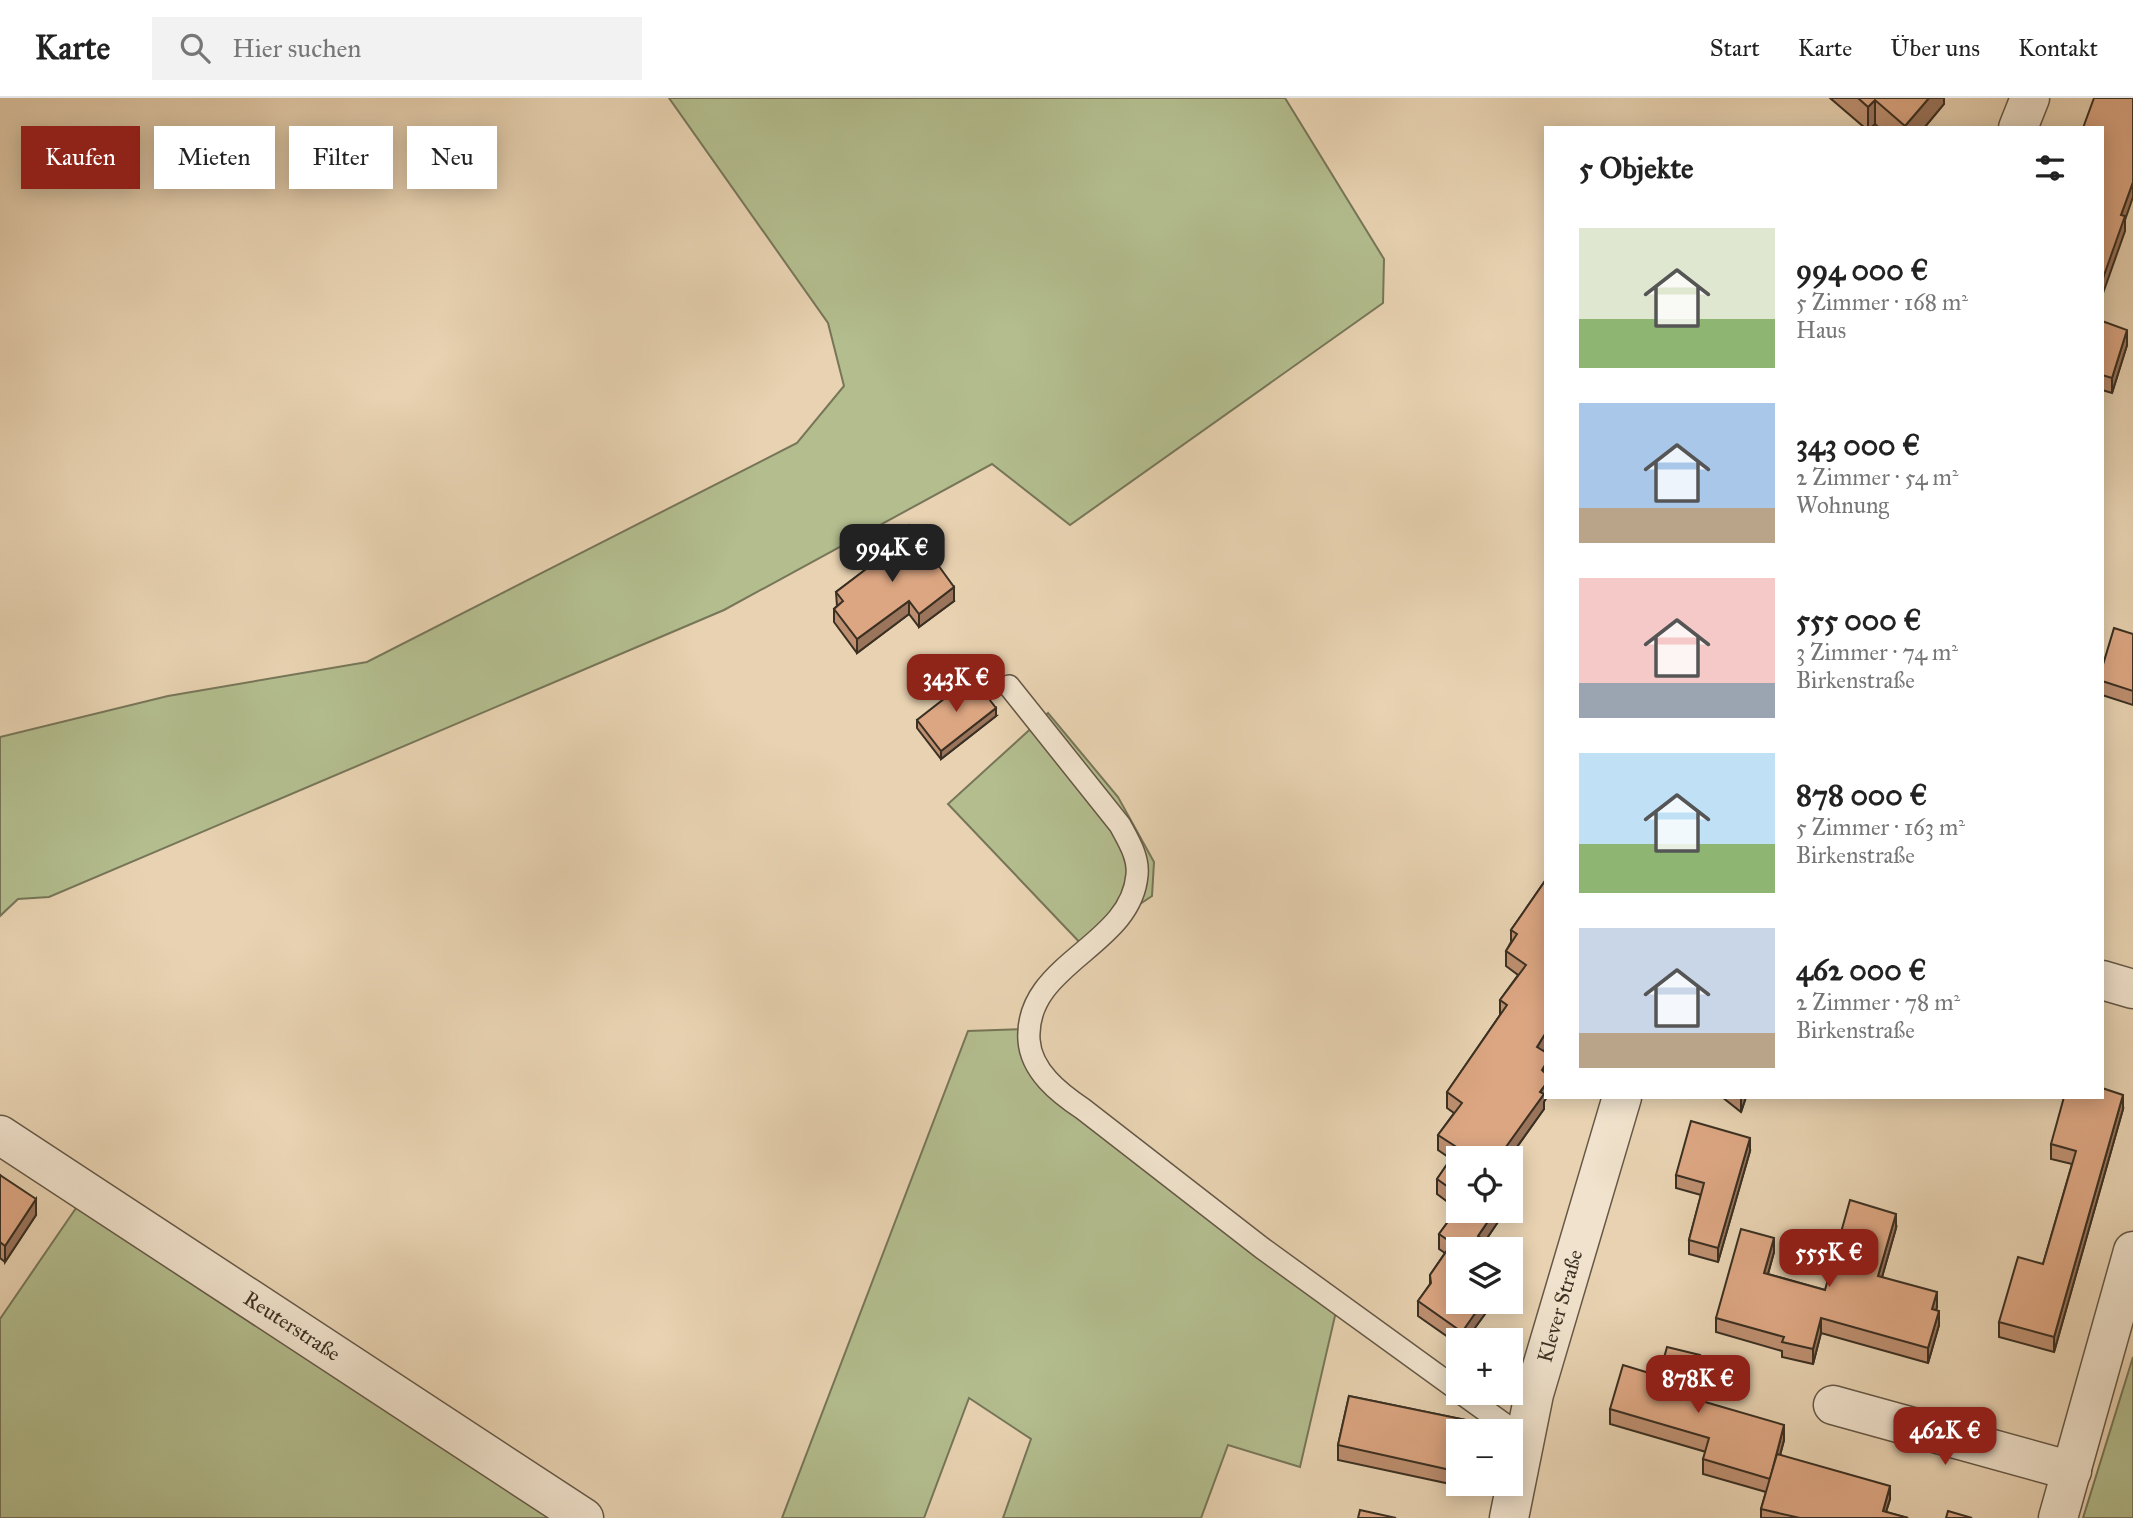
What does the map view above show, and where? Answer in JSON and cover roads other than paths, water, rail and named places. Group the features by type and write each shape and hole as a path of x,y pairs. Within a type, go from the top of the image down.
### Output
{"street":[{"path":"2019,126 2030,98"},
{"path":"2104,981 2133,989"},
{"name":"Klever Straße","path":"1509,1518 1534,1394 1621,1099"},
{"name":"Reuterstraße","path":"0,1135 584,1518"},
{"path":"2058,1518 2133,1251"},
{"path":"1833,1405 2072,1471"}],"lane":[{"path":"1009,686 1120,825 1133,848 1138,873 1134,893 1122,916 1052,980 1036,1000 1028,1029 1029,1051 1042,1073 1060,1093 1262,1248 1446,1382"},
{"path":"1478,1405 1525,1439"}]}
